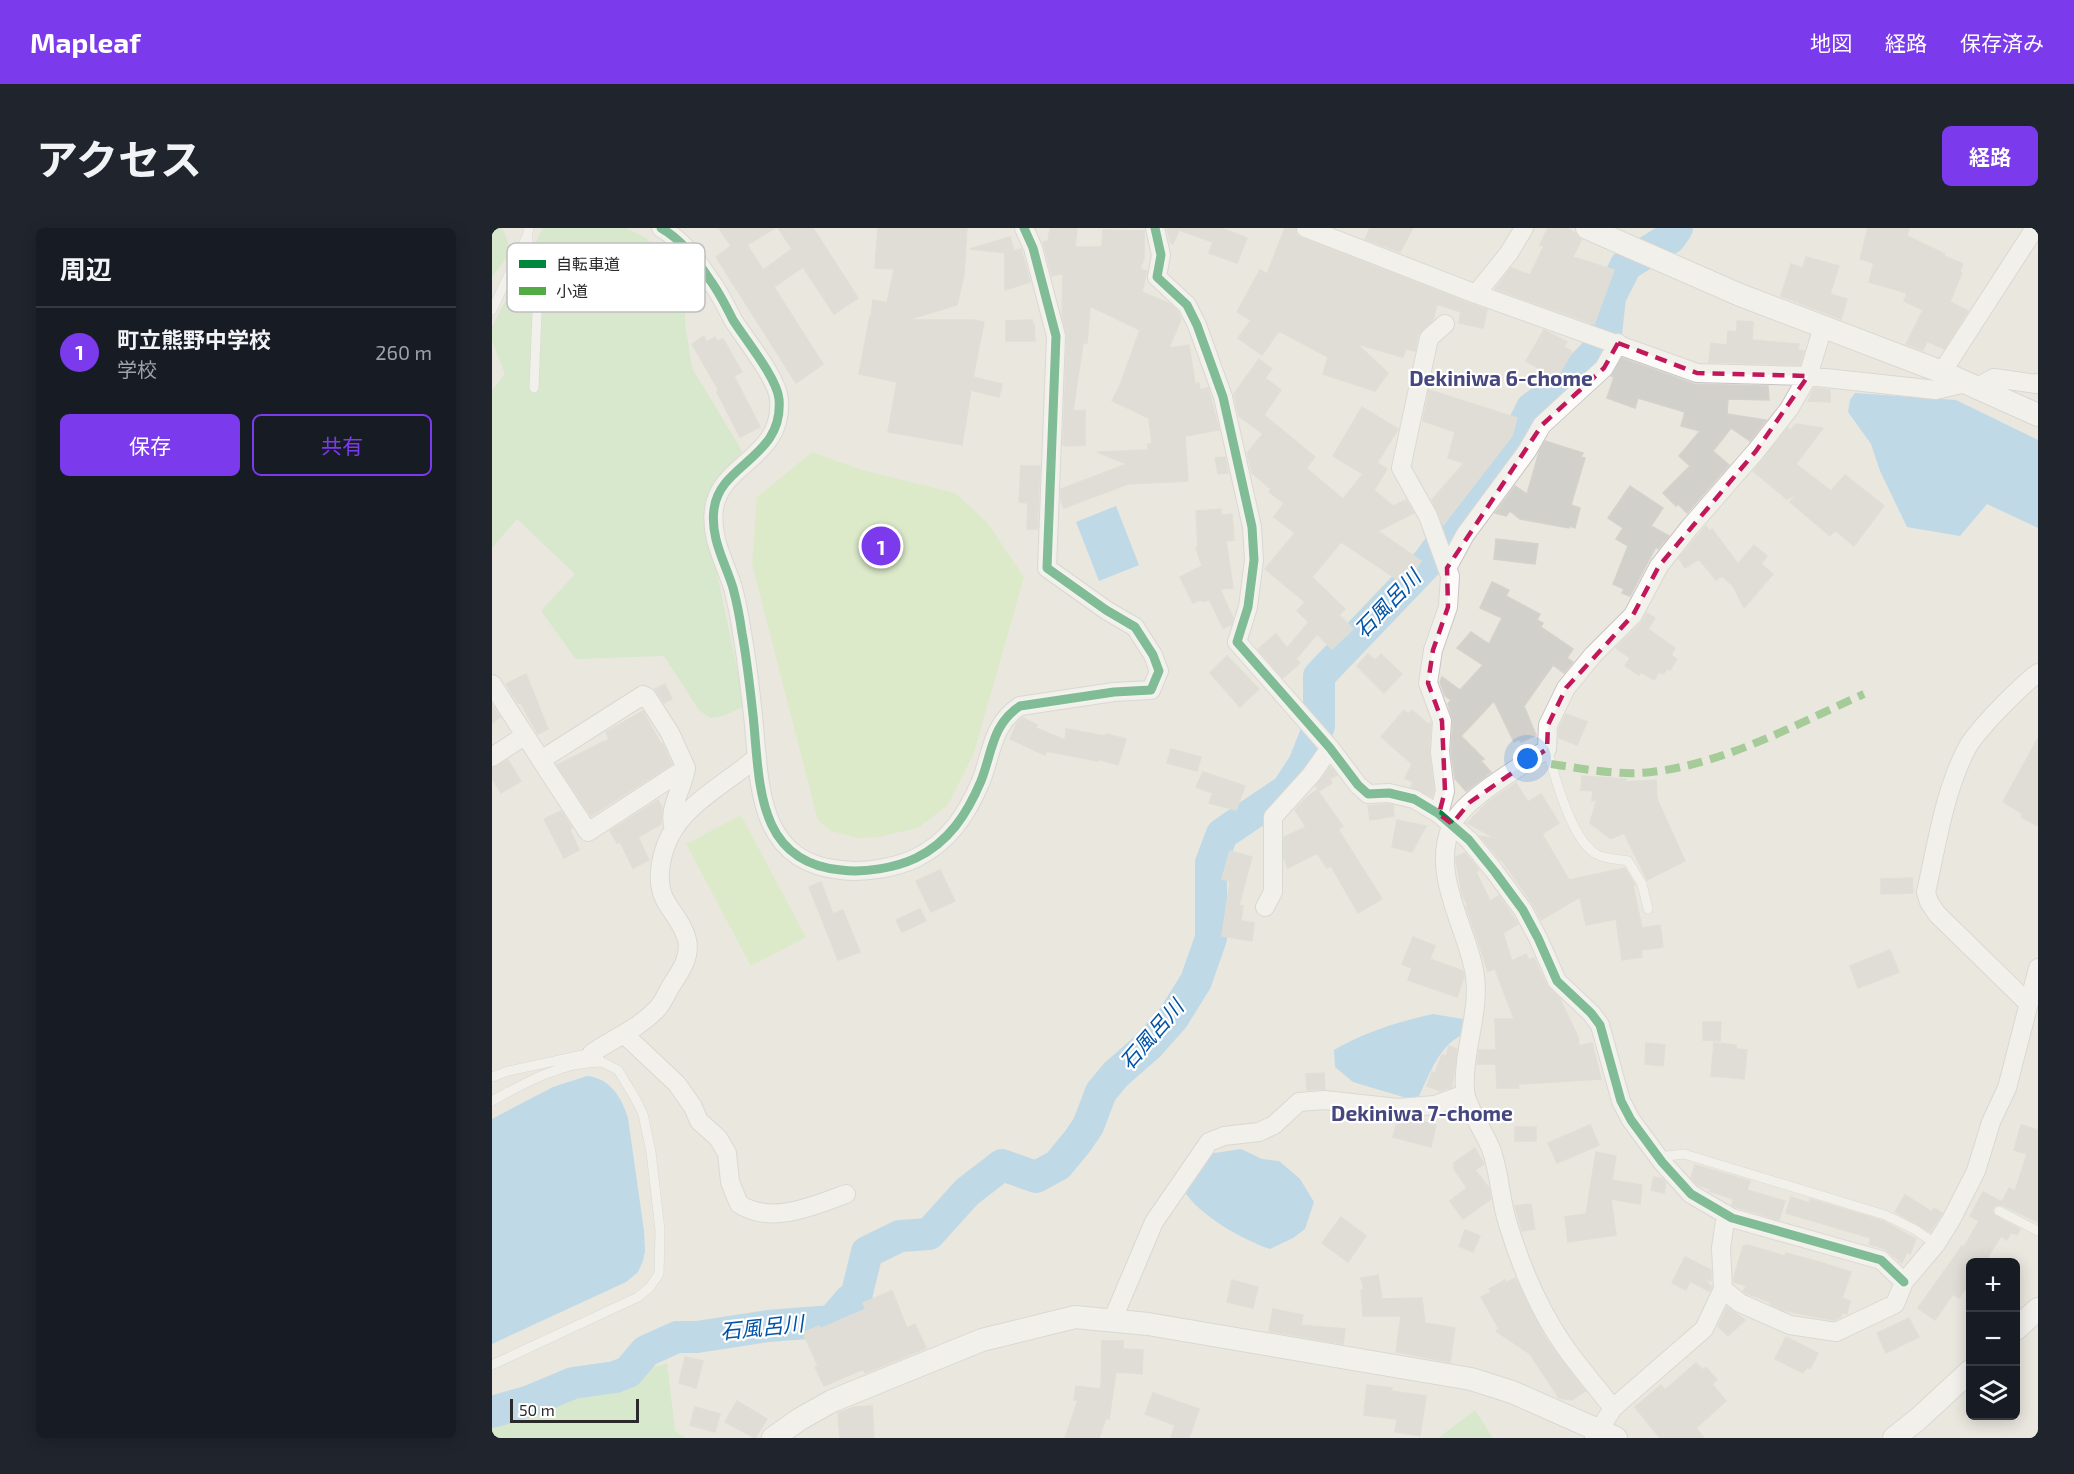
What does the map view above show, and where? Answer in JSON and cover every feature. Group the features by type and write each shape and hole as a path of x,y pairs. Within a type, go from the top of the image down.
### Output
{"street":[{"path":"661,228 679,243"},
{"path":"705,273 770,378 778,397 776,428 768,442 719,492 714,509 717,546 733,588 739,617 765,810 777,836 802,860 829,869 866,870 913,859 946,839 967,809 981,781 999,727 1008,714 1020,706 1114,692 1151,690 1159,671 1153,655 1135,627 1106,610 1047,568 1056,336 1033,248 1024,228"},
{"path":"1155,228 1161,255 1157,277 1187,305 1197,325 1223,397 1252,527 1254,560 1248,607 1238,642 1368,794 1389,793 1414,799 1445,819 1468,840 1495,872 1523,910 1557,981 1591,1013 1600,1025 1621,1101 1631,1120 1658,1157 1691,1194 1732,1218 1881,1260 1904,1282"},
{"path":"1306,228 1476,294 1697,373 1808,376 1936,390 1972,385 1994,378 2038,383"},
{"path":"1476,294 1509,253 1524,228"},
{"path":"1587,228 1740,295 1942,372 2038,415"},
{"path":"1942,372 2035,228"},
{"path":"1445,324 1429,338 1401,468 1428,516 1450,576 1448,607 1433,650 1428,683 1442,721 1440,752 1445,791 1447,842 1445,866 1449,888 1474,969 1477,993 1465,1062 1465,1094 1492,1150 1505,1217 1525,1274 1546,1317 1565,1348 1613,1408"},
{"path":"1445,819 1547,749 1548,725 1566,688 1593,655 1633,615 1659,566 1789,409 1808,376 1823,327"},
{"path":"1445,563 1527,451 1542,426 1604,368 1609,340"},
{"path":"2028,1003 1937,914 1926,892 1949,793 1966,748 1979,731 2038,673"},
{"path":"492,684 588,832 686,768"},
{"path":"541,760 643,695 647,697 670,733 686,768 684,782 670,820 674,830"},
{"path":"492,757 524,736"},
{"path":"1265,907 1273,892 1273,817 1311,775 1328,746"},
{"path":"597,1058 608,1042 625,1035 659,1007 684,966 688,942 684,930 664,897 661,886 661,864 666,845 685,814 757,757"},
{"path":"1723,1288 1740,1303 1790,1325 1836,1332 1895,1304 1904,1282 1936,1244 1951,1220 1976,1170 1991,1122 2007,1088 2038,968"},
{"path":"625,1035 677,1084 693,1107 699,1121 718,1138 727,1153 730,1182 739,1204 757,1212 798,1211 846,1194"},
{"path":"1112,1321 1154,1222 1209,1142 1224,1136 1259,1132 1274,1125 1299,1102 1323,1100 1398,1108 1435,1105 1465,1094"},
{"path":"773,1438 832,1401 982,1340 1075,1317 1148,1324 1472,1379 1512,1392 1603,1435 1613,1408 1704,1329 1723,1288 1720,1248 1726,1214"},
{"path":"2020,1325 2038,1309"},
{"path":"1895,1438 1966,1375"}],"lane":[{"path":"492,310 507,278"},
{"path":"534,388 537,312"},
{"path":"1547,749 1570,819 1585,844 1597,855 1628,861 1642,884 1648,909"},
{"path":"492,1077 533,1065 597,1058 618,1070 643,1114 651,1152 660,1230 659,1274 650,1287 638,1297 492,1365"},
{"path":"492,1101 542,1076 597,1058"},
{"path":"1658,1157 1683,1154 1885,1215 1914,1229 1936,1244"},
{"path":"1999,1211 2038,1231"}],"highlighted area":[{"path":"1618,343 1697,373 1808,376 1756,451 1659,566 1633,615 1566,688 1548,725 1547,749 1470,802 1452,824 1439,814 1445,791 1442,721 1428,683 1433,650 1448,607 1447,568 1542,425 1604,368"}],"green space":[{"path":"492,228 502,228 508,243 507,256 492,277"},
{"path":"543,228 626,228 646,238 651,243 535,243"},
{"path":"507,298 507,312 685,312 692,368 742,451 705,517 745,706 723,716 710,718 699,710 664,656 576,659 541,611 575,574 517,519 492,548 492,390 505,374 492,341 492,327"},
{"path":"812,452 862,470 955,493 987,522 1024,577 974,753 948,805 918,828 878,837 858,838 831,831 818,821 752,564 757,497"},
{"path":"741,815 806,937 751,966 686,844"},
{"path":"667,1363 675,1431 686,1438 492,1438 492,1423"},
{"path":"1475,1410 1493,1438 1438,1438"}],"water":[{"path":"1855,393 1956,400 2038,440 2038,528 1987,504 1960,536 1907,527 1880,471 1871,444 1848,412 1850,400"},
{"path":"1116,506 1139,565 1099,581 1076,522"},
{"path":"1433,1014 1463,1019 1460,1036 1440,1054 1419,1096 1410,1099 1353,1082 1335,1067 1334,1050 1382,1028"},
{"path":"587,1076 602,1081 614,1090 628,1118 644,1231 643,1261 638,1272 626,1282 492,1344 492,1119 553,1087"},
{"path":"1241,1149 1262,1159 1279,1161 1300,1179 1314,1202 1305,1229 1293,1238 1270,1249 1247,1240 1222,1226 1200,1209 1184,1191 1208,1154"}],"building":[{"path":"719,228 775,228 747,245 763,270 792,249 778,228 813,228 858,298 834,314 803,267 774,287 823,364 796,383 716,257 731,246"},
{"path":"878,228 967,228 964,275 957,305 907,320 984,322 973,377 1002,384 999,397 971,390 962,445 888,432 897,382 859,374 873,300 887,303 894,269 875,268"},
{"path":"1050,228 1077,228 1075,247 1102,247 1103,230 1144,231 1144,258 1140,269 1147,271 1142,292 1170,304 1178,312 1181,319 1169,348 1189,345 1195,384 1199,383 1200,390 1208,388 1219,430 1185,436 1188,481 1128,484 1064,508 1061,501 1061,489 1127,464 1097,452 1148,450 1148,444 1152,444 1149,418 1112,401 1140,330 1090,306 1087,343 1083,343 1073,411 1085,410 1085,445 1065,446 1063,444 1067,336 1062,315 1063,273 1052,276 1043,242 1048,241"},
{"path":"1167,228 1221,228 1247,238 1237,263 1209,253 1213,242 1179,230 1173,244 1170,242"},
{"path":"1285,228 1295,229 1297,235 1302,238 1487,310 1483,328 1459,323 1461,312 1437,304 1433,320 1418,335 1415,351 1406,349 1403,357 1357,344 1388,373 1375,391 1323,374 1328,357 1279,331 1262,355 1238,338 1251,320 1237,312 1260,270 1267,274"},
{"path":"1370,228 1413,228 1400,252 1365,239"},
{"path":"1548,228 1567,228 1581,240 1573,257 1614,270 1594,324 1495,289 1511,268 1530,275 1544,246 1540,245"},
{"path":"1868,228 1909,228 1907,236 1963,264 1960,271 1962,273 1950,302 1968,311 1944,349 1927,341 1923,350 1906,344 1923,310 1904,301 1907,293 1869,282 1874,263 1860,259"},
{"path":"1010,237 1014,251 1021,249 1030,282 1005,290 1006,253 970,249"},
{"path":"1806,257 1839,266 1830,294 1847,299 1841,319 1781,296 1791,264 1803,268"},
{"path":"1032,320 1035,341 1006,341 1006,321"},
{"path":"1737,321 1753,322 1752,340 1799,344 1798,350 1804,351 1800,365 1709,362 1711,343 1727,345 1728,331 1737,332"},
{"path":"1544,330 1567,342 1564,346 1572,352 1556,379 1526,361"},
{"path":"704,336 707,342 715,337 718,341 723,339 742,372 734,376 760,427 740,437 717,392 719,391 692,344"},
{"path":"1622,358 1694,384 1768,386 1769,400 1728,399 1727,414 1766,420 1750,441 1731,428 1713,451 1729,465 1687,513 1663,493 1690,466 1679,456 1700,431 1681,426 1685,412 1638,398 1635,408 1607,398 1614,377 1611,376"},
{"path":"1259,359 1272,369 1265,378 1281,390 1264,415 1315,457 1306,468 1343,499 1363,474 1333,456 1362,407 1398,429 1377,463 1387,469 1374,490 1393,506 1406,500 1414,513 1378,531 1421,561 1411,576 1403,572 1398,580 1341,542 1312,577 1345,609 1339,615 1353,629 1332,649 1317,634 1296,659 1300,663 1283,678 1258,649 1276,634 1287,648 1309,622 1297,611 1305,602 1265,569 1295,533 1274,517 1284,503 1269,492 1271,489 1252,473 1247,453 1263,434 1239,416 1234,394"},
{"path":"1814,388 1830,390 1830,402 1808,401"},
{"path":"1429,390 1517,418 1512,436 1443,525 1432,500 1464,463 1448,458 1455,432 1423,421"},
{"path":"1796,424 1823,428 1796,464 1831,491 1845,475 1884,506 1854,546 1835,530 1830,536 1790,502 1798,493 1787,499 1753,471 1788,428 1791,430"},
{"path":"1545,441 1583,453 1581,457 1585,458 1571,505 1580,508 1575,528 1520,519 1510,511 1506,516 1495,513 1515,486 1527,494 1539,452"},
{"path":"1225,457 1228,473 1218,474 1215,458"},
{"path":"1021,466 1040,466 1037,529 1027,529 1028,503 1019,502"},
{"path":"1630,486 1663,508 1651,526 1669,536 1658,549 1656,547 1630,596 1622,593 1624,589 1613,584 1628,546 1616,539 1623,528 1608,518"},
{"path":"1221,509 1221,515 1232,514 1234,540 1226,541 1233,588 1220,589 1233,618 1231,625 1223,628 1209,599 1193,603 1180,577 1202,566 1196,548 1198,548 1196,511"},
{"path":"1706,526 1709,531 1712,529 1738,564 1754,545 1767,556 1761,564 1773,574 1744,608 1733,586 1722,576 1716,580 1699,559 1685,568 1679,558"},
{"path":"1496,539 1538,544 1535,564 1494,559"},
{"path":"1492,582 1509,590 1506,596 1540,614 1537,620 1543,623 1541,627 1573,649 1567,658 1573,662 1564,673 1553,665 1524,706 1536,735 1521,742 1519,739 1514,742 1494,701 1461,736 1484,759 1481,761 1491,772 1466,791 1455,779 1451,752 1453,721 1448,704 1451,700 1445,696 1440,682 1442,677 1460,690 1483,665 1457,648 1471,632 1489,644 1502,618 1480,608"},
{"path":"1647,613 1655,618 1648,629 1675,648 1671,655 1677,659 1670,670 1667,669 1663,674 1659,672 1654,680 1641,672 1639,675 1625,666 1630,658 1616,648 1641,623"},
{"path":"1368,654 1375,660 1381,654 1402,674 1384,693 1357,666"},
{"path":"1227,656 1259,689 1240,707 1210,673"},
{"path":"526,674 548,729 538,734 520,702 518,703 506,684"},
{"path":"665,684 672,699 664,703 655,689"},
{"path":"492,705 500,717 492,723"},
{"path":"1404,710 1409,714 1412,710 1428,724 1431,723 1429,751 1434,790 1432,797 1411,787 1413,782 1405,778 1412,764 1381,737"},
{"path":"643,711 672,764 591,816 557,765 609,739 606,732"},
{"path":"1566,714 1587,722 1577,745 1559,738 1559,728"},
{"path":"1023,718 1037,725 1036,728 1065,740 1066,729 1126,739 1118,765 1098,759 1098,761 1046,751 1045,755 1010,739 1017,723"},
{"path":"2038,738 2038,826 2021,817 2023,814 2003,802"},
{"path":"1171,749 1201,757 1197,771 1167,763"},
{"path":"508,760 521,781 501,793 492,778 492,768"},
{"path":"1330,767 1337,775 1329,779 1332,783 1319,791 1316,786"},
{"path":"1203,772 1245,786 1236,810 1209,803 1213,793 1196,787"},
{"path":"1582,776 1627,779 1623,782 1656,780 1657,799 1685,861 1647,880 1624,833 1611,839 1590,823 1597,799 1592,801 1593,791 1581,790"},
{"path":"1516,783 1528,802 1541,794 1559,823 1542,834 1569,880 1625,868 1635,885 1633,886 1642,928 1660,925 1663,947 1641,950 1642,957 1622,960 1616,919 1586,925 1580,897 1541,920 1501,859 1480,836 1497,839 1467,823 1488,802"},
{"path":"1317,790 1343,826 1338,829 1382,899 1358,913 1331,866 1327,868 1317,853 1288,868 1284,859 1284,837 1306,827 1295,810"},
{"path":"658,800 662,808 661,824 638,837 649,860 633,868 620,842 617,843 610,831"},
{"path":"1393,805 1394,816 1370,820 1368,806"},
{"path":"561,811 572,828 570,830 579,850 564,858 544,819"},
{"path":"1397,820 1426,826 1412,852 1392,847"},
{"path":"1230,851 1252,857 1239,905 1243,906 1241,921 1254,923 1252,941 1222,936 1230,881 1222,879"},
{"path":"1465,853 1479,870 1476,872 1490,901 1499,896 1518,924 1503,933 1512,961 1526,954 1529,960 1534,958 1547,986 1560,999 1578,1037 1579,1046 1592,1043 1601,1079 1518,1084 1519,1088 1497,1088 1496,1064 1477,1064 1479,1050 1496,1050 1495,1019 1514,1019 1495,969 1488,971 1466,906 1468,906 1462,894 1456,857"},
{"path":"940,870 955,901 931,912 916,881"},
{"path":"1912,878 1913,893 1881,894 1881,879"},
{"path":"821,882 833,914 843,910 860,952 838,960 809,887"},
{"path":"920,909 926,921 902,932 896,920"},
{"path":"1413,937 1435,946 1430,959 1463,971 1464,977 1457,997 1408,980 1412,968 1402,964"},
{"path":"1890,950 1899,972 1858,988 1850,966"},
{"path":"1703,1022 1721,1022 1720,1041 1703,1040"},
{"path":"1646,1043 1665,1045 1663,1066 1645,1064"},
{"path":"1714,1043 1736,1045 1736,1049 1747,1050 1744,1079 1711,1076"},
{"path":"1449,1046 1457,1049 1452,1087 1440,1091 1427,1086 1432,1072 1435,1073 1442,1055 1446,1056"},
{"path":"1324,1073 1325,1089 1307,1090 1306,1074"},
{"path":"1410,1118 1436,1125 1431,1147 1393,1137 1398,1119"},
{"path":"1590,1125 1599,1145 1557,1163 1548,1143"},
{"path":"2021,1125 2038,1130 2038,1222 2002,1205 1995,1206 1992,1211 1994,1215 2020,1229 2017,1235 2011,1232 2007,1240 2001,1236 1987,1258 1966,1258 1966,1289 1959,1298 1953,1294 1935,1320 1918,1308 1962,1246 1964,1247 1979,1221 1970,1216 1983,1192 2002,1202 2009,1188 2015,1191 2027,1154 2014,1150"},
{"path":"1515,1127 1536,1127 1536,1141 1515,1141"},
{"path":"1475,1148 1484,1164 1475,1170 1489,1188 1491,1199 1463,1219 1450,1201 1467,1188 1454,1169 1454,1163"},
{"path":"1596,1152 1616,1156 1612,1180 1642,1185 1640,1204 1611,1199 1616,1235 1568,1242 1565,1217 1586,1214"},
{"path":"1695,1165 1750,1181 1747,1190 1785,1201 1779,1220 1736,1207 1732,1205 1733,1199 1698,1185 1691,1178"},
{"path":"1654,1177 1666,1183 1664,1193 1651,1190"},
{"path":"1905,1195 1932,1212 1934,1208 1942,1213 1930,1232 1895,1212"},
{"path":"1791,1197 1809,1203 1810,1199 1883,1221 1916,1239 1910,1254 1907,1252 1902,1263 1885,1249 1869,1244 1871,1238 1786,1213"},
{"path":"1531,1204 1535,1229 1522,1231 1515,1206"},
{"path":"1341,1217 1366,1236 1348,1262 1322,1243"},
{"path":"1465,1230 1480,1236 1473,1252 1459,1246"},
{"path":"1747,1245 1785,1256 1786,1253 1851,1272 1842,1298 1850,1301 1847,1314 1842,1313 1841,1317 1834,1320 1783,1310 1743,1291 1747,1286 1734,1282 1734,1277 1743,1246"},
{"path":"1685,1257 1711,1270 1711,1281 1703,1279 1712,1287 1709,1291 1690,1281 1686,1290 1672,1283"},
{"path":"1378,1275 1382,1299 1422,1298 1425,1323 1455,1328 1450,1362 1396,1352 1401,1316 1363,1316 1361,1290 1364,1290 1361,1278"},
{"path":"1515,1278 1546,1339 1585,1391 1572,1400 1559,1398 1530,1354 1496,1331 1499,1329 1481,1297 1491,1292 1489,1289 1505,1280 1506,1283"},
{"path":"1232,1280 1258,1287 1253,1308 1227,1302"},
{"path":"892,1291 907,1328 915,1324 926,1348 865,1373 863,1369 824,1386 803,1333 819,1326 820,1329 866,1309 863,1303"},
{"path":"1727,1307 1745,1320 1728,1336 1718,1326"},
{"path":"1273,1309 1303,1315 1301,1325 1345,1329 1343,1344 1269,1331"},
{"path":"1909,1318 1919,1337 1886,1353 1877,1333"},
{"path":"1786,1337 1818,1353 1810,1369 1807,1367 1803,1373 1775,1359"},
{"path":"1102,1341 1123,1341 1123,1349 1143,1350 1142,1374 1116,1372 1109,1419 1106,1418 1099,1438 1065,1438 1078,1400 1074,1400 1076,1386 1099,1389 1101,1387"},
{"path":"685,1357 703,1361 696,1388 679,1383"},
{"path":"1696,1363 1703,1370 1706,1367 1717,1380 1712,1384 1726,1401 1696,1428 1704,1438 1660,1438 1635,1407 1661,1385 1665,1390"},
{"path":"1367,1385 1426,1396 1420,1436 1395,1432 1397,1419 1364,1415"},
{"path":"1153,1393 1199,1409 1189,1438 1171,1438 1175,1425 1145,1414"},
{"path":"737,1401 767,1419 755,1438 725,1422"},
{"path":"872,1406 874,1438 840,1438 838,1413 854,1407"},
{"path":"695,1407 720,1414 715,1432 690,1425"}],"waterway":[{"name":"石風呂川","path":"492,1412 530,1401 573,1383 615,1377 628,1372 646,1351 677,1337 697,1337 768,1326 832,1321 850,1300 856,1297 867,1252 900,1236 929,1234 967,1192 1002,1165 1036,1177 1058,1165 1088,1126 1101,1092 1116,1074 1148,1046 1173,1018 1196,981 1211,938 1211,863 1222,834 1287,790 1304,764 1319,726 1319,676 1428,562 1513,446 1532,408 1563,386 1605,343 1610,297 1626,265 1670,238 1677,228"}],"marked path":[{"path":"1551,764 1627,773 1652,772 1680,767 1761,741 1864,694"}],"cycle path":[{"path":"661,228 681,243"},
{"path":"705,273 773,380 779,399 778,419 772,435 762,448 727,481 719,493 713,520 716,540 733,588 739,617 750,684 761,791 767,814 777,835 792,852 813,864 841,870 869,870 889,867 916,858 938,844 956,826 976,793 998,730 1011,713 1020,706 1114,692 1151,690 1159,671 1153,655 1135,627 1106,610 1047,568 1056,336 1033,248 1024,228"},
{"path":"1155,228 1161,255 1157,277 1187,305 1197,325 1223,397 1252,527 1254,560 1248,607 1237,642 1368,794 1389,793 1414,799 1439,814 1469,840 1523,910 1557,981 1591,1013 1600,1025 1621,1101 1631,1120 1662,1162 1691,1194 1732,1218 1881,1260 1904,1282"}],"place":[{"name":"町立熊野中学校","path":"881,546"}],"district":[{"name":"Dekiniwa 6-chome","path":"1501,379"},
{"name":"Dekiniwa 7-chome","path":"1422,1114"}]}
